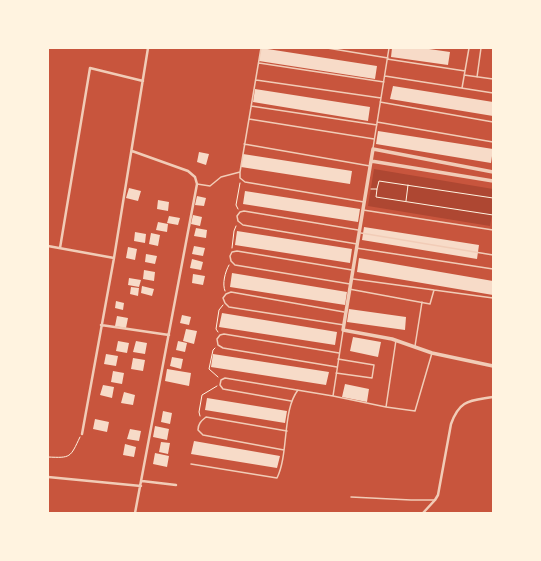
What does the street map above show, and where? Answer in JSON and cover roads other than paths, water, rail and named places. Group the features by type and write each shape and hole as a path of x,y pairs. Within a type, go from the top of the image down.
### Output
{"street":[{"path":"82,434 114,258 148,48"},
{"path":"60,248 90,68 143,81"},
{"path":"493,172 373,149 343,330 396,340 432,353 493,366"},
{"path":"132,151 188,171 195,177 196,184 135,513"},
{"path":"371,161 493,180"},
{"path":"48,246 114,258"},
{"path":"102,325 169,336"},
{"path":"423,513 438,495 451,424 454,416 462,405 470,401 493,397"},
{"path":"48,477 141,486"},
{"path":"142,481 176,485"}],"lane":[{"path":"261,48 244,144 240,172 241,178 245,182 364,202"},
{"path":"327,48 465,72"},
{"path":"373,149 389,48"},
{"path":"462,88 469,48"},
{"path":"478,77 481,48"},
{"path":"258,63 384,82"},
{"path":"464,75 493,79"},
{"path":"385,76 493,93"},
{"path":"255,80 381,98"},
{"path":"380,102 493,122"},
{"path":"251,106 377,125"},
{"path":"249,119 374,139"},
{"path":"377,122 493,142"},
{"path":"244,144 370,166"},
{"path":"196,184 210,186 221,177 240,172"},
{"path":"363,210 493,230"},
{"path":"493,255 244,211 240,212 237,216 238,221 243,225 493,269"},
{"path":"350,284 235,265 231,261 230,256 232,252 237,250 353,270"},
{"path":"351,278 493,298"},
{"path":"350,289 430,304 434,289"},
{"path":"344,325 229,307 225,303 224,298 226,294 231,292 346,312"},
{"path":"414,347 422,302"},
{"path":"333,396 343,330"},
{"path":"337,367 222,348 218,344 217,339 220,335 224,334 339,353"},
{"path":"386,407 396,340"},
{"path":"291,401 223,389 220,385 221,380 225,378 415,411 432,353"},
{"path":"336,373 372,378 374,365 338,359"},
{"path":"191,464 276,479 278,477 284,450 291,401 298,390"},
{"path":"284,450 203,435 198,430 198,425 206,418 287,431"},
{"path":"351,497 435,500"}]}
